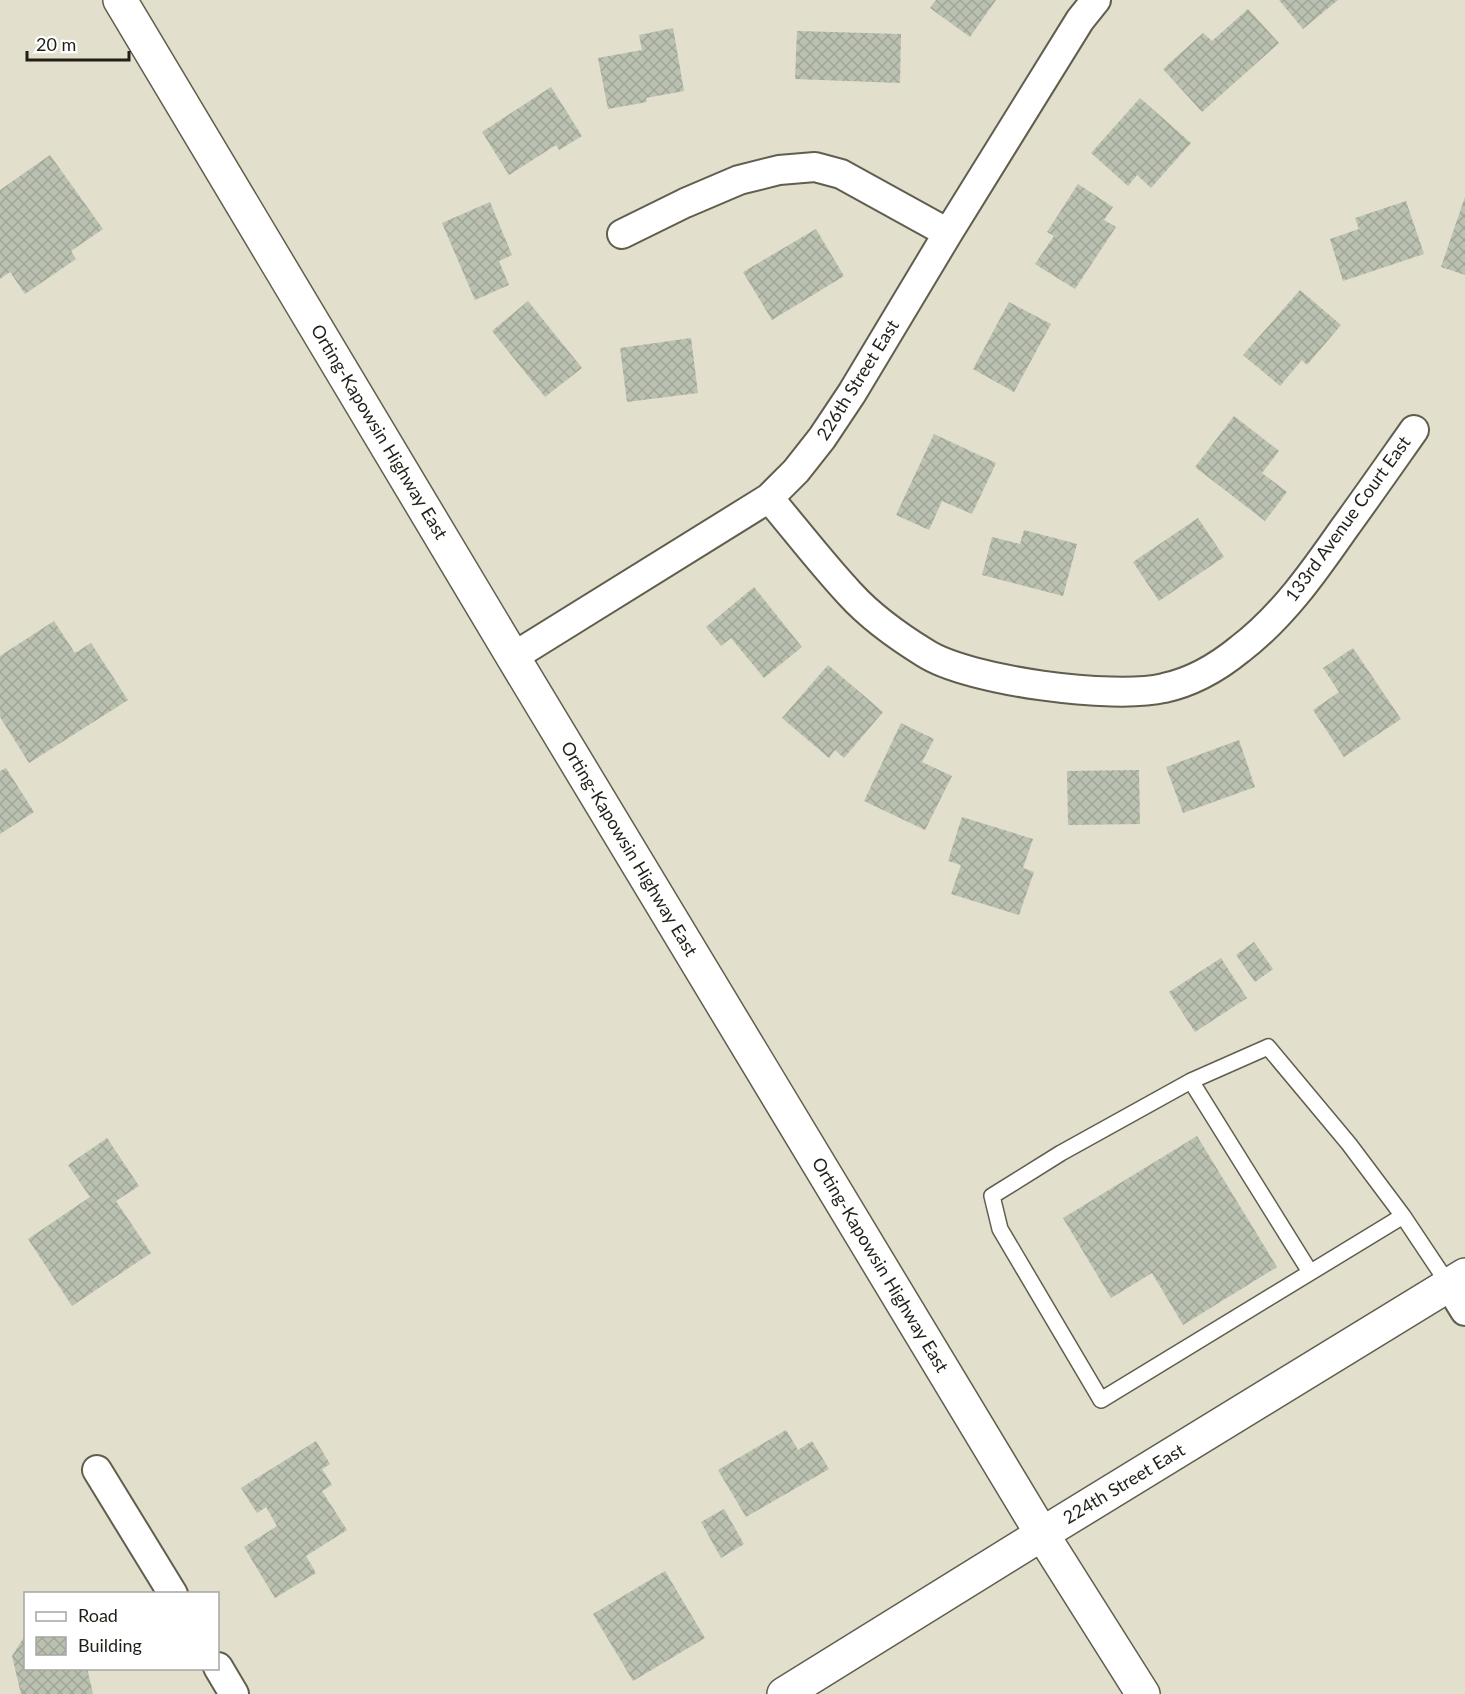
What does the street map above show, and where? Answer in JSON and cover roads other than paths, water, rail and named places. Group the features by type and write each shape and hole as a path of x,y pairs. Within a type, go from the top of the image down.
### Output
{"main road":[{"name":"Orting-Kapowsin Highway East","path":"120,0 1042,1534 1143,1694"},
{"name":"224th Street East","path":"784,1694 1042,1534 1460,1290"}],"street":[{"name":"226th Street East","path":"513,657 769,498 796,471 852,393 1080,20 1096,0"},
{"path":"622,234 739,180 779,170 815,167 841,174 948,233"},
{"name":"133rd Avenue Court East","path":"769,498 851,596 890,629 926,655 954,667 1020,682 1070,689 1130,691 1163,689 1193,679 1217,666 1265,627 1305,584 1414,430"},
{"path":"97,1470 172,1592"},
{"path":"219,1669 234,1694"}],"lane":[{"path":"1403,1216 1101,1400 1000,1229 992,1196 1061,1153 1191,1082 1268,1047 1349,1144 1460,1290"},
{"path":"1191,1082 1310,1272"}]}
